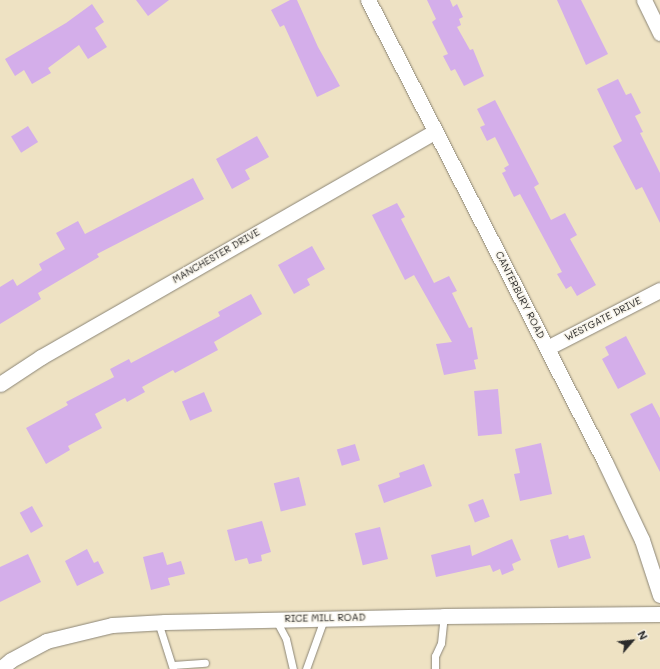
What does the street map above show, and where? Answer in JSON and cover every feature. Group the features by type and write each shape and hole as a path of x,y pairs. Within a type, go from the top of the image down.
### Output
{"street":[{"name":"CANTERBURY ROAD","path":"368,0 547,348 642,540 660,594"},
{"path":"644,0 660,33"},
{"name":"MANCHESTER DRIVE","path":"0,384 41,357 435,130"},
{"name":"WESTGATE DRIVE","path":"547,348 660,290"},
{"name":"RICE MILL ROAD","path":"0,669 11,660 46,641 83,630 158,622 444,616 660,614"}],"lane":[{"path":"435,669 436,656 441,643 444,616"},
{"path":"306,669 324,618"},
{"path":"276,619 286,639 293,669"},
{"path":"158,622 164,646 173,667 205,663"}],"building":[{"path":"136,0 169,0 148,16"},
{"path":"290,0 297,0 318,47 340,86 317,97 284,25 280,27 271,10"},
{"path":"427,0 450,0 453,7 457,4 463,17 459,19 461,25 457,27 470,50 473,49 484,76 464,86 455,69 451,71 443,56 448,54 432,22 436,19"},
{"path":"557,0 581,0 608,54 586,65"},
{"path":"92,4 104,22 95,28 107,47 88,59 79,45 48,68 51,73 32,84 24,70 15,76 5,59 66,23"},
{"path":"618,79 626,95 631,93 641,113 635,116 643,132 640,133 660,173 660,223 642,187 636,190 613,146 622,141 597,89"},
{"path":"495,100 539,184 534,187 551,220 565,213 577,235 570,239 596,285 577,296 571,286 566,289 557,274 562,272 520,194 514,197 502,173 506,171 504,168 509,165 495,137 487,141 480,127 485,125 477,109"},
{"path":"28,126 38,142 21,153 11,137"},
{"path":"257,136 269,157 245,170 250,179 232,189 216,159"},
{"path":"193,178 204,199 97,254 99,257 38,293 41,299 0,324 0,287 13,279 17,286 42,270 39,264 65,249 56,233 78,221 85,234"},
{"path":"397,203 405,217 401,219 434,283 449,276 457,291 452,293 469,328 472,327 478,359 474,360 476,369 444,375 436,344 452,342 414,275 405,280 372,215"},
{"path":"312,246 325,269 307,279 310,285 294,294 278,265"},
{"path":"251,294 262,314 214,342 218,350 175,373 173,370 142,387 145,392 127,402 125,398 95,414 102,428 68,446 70,450 46,464 26,428 68,405 66,402 114,377 110,369 129,359 131,363 220,316 218,312"},
{"path":"626,336 646,374 618,389 602,359 609,355 605,347"},
{"path":"498,389 502,434 478,436 474,391"},
{"path":"204,392 212,411 190,421 182,401"},
{"path":"652,403 660,418 660,472 630,414"},
{"path":"541,443 552,494 520,501 514,474 520,473 515,449"},
{"path":"355,444 360,460 342,466 337,450"},
{"path":"424,464 432,486 384,503 378,485 400,477 399,473"},
{"path":"299,477 306,505 281,511 274,483"},
{"path":"483,499 490,517 475,522 468,505"},
{"path":"32,506 43,526 31,533 20,513"},
{"path":"262,521 271,552 261,555 262,561 249,564 247,558 235,561 227,530"},
{"path":"380,527 388,559 363,565 355,533"},
{"path":"568,535 569,539 584,535 591,558 558,568 550,540"},
{"path":"512,539 521,560 512,564 514,570 502,575 500,569 493,572 490,565 436,577 431,555 470,545 472,556"},
{"path":"87,549 94,563 98,561 104,573 77,586 65,561"},
{"path":"163,552 167,565 181,561 185,574 168,578 170,585 151,590 143,557"},
{"path":"28,554 41,582 0,602 0,567"}]}
